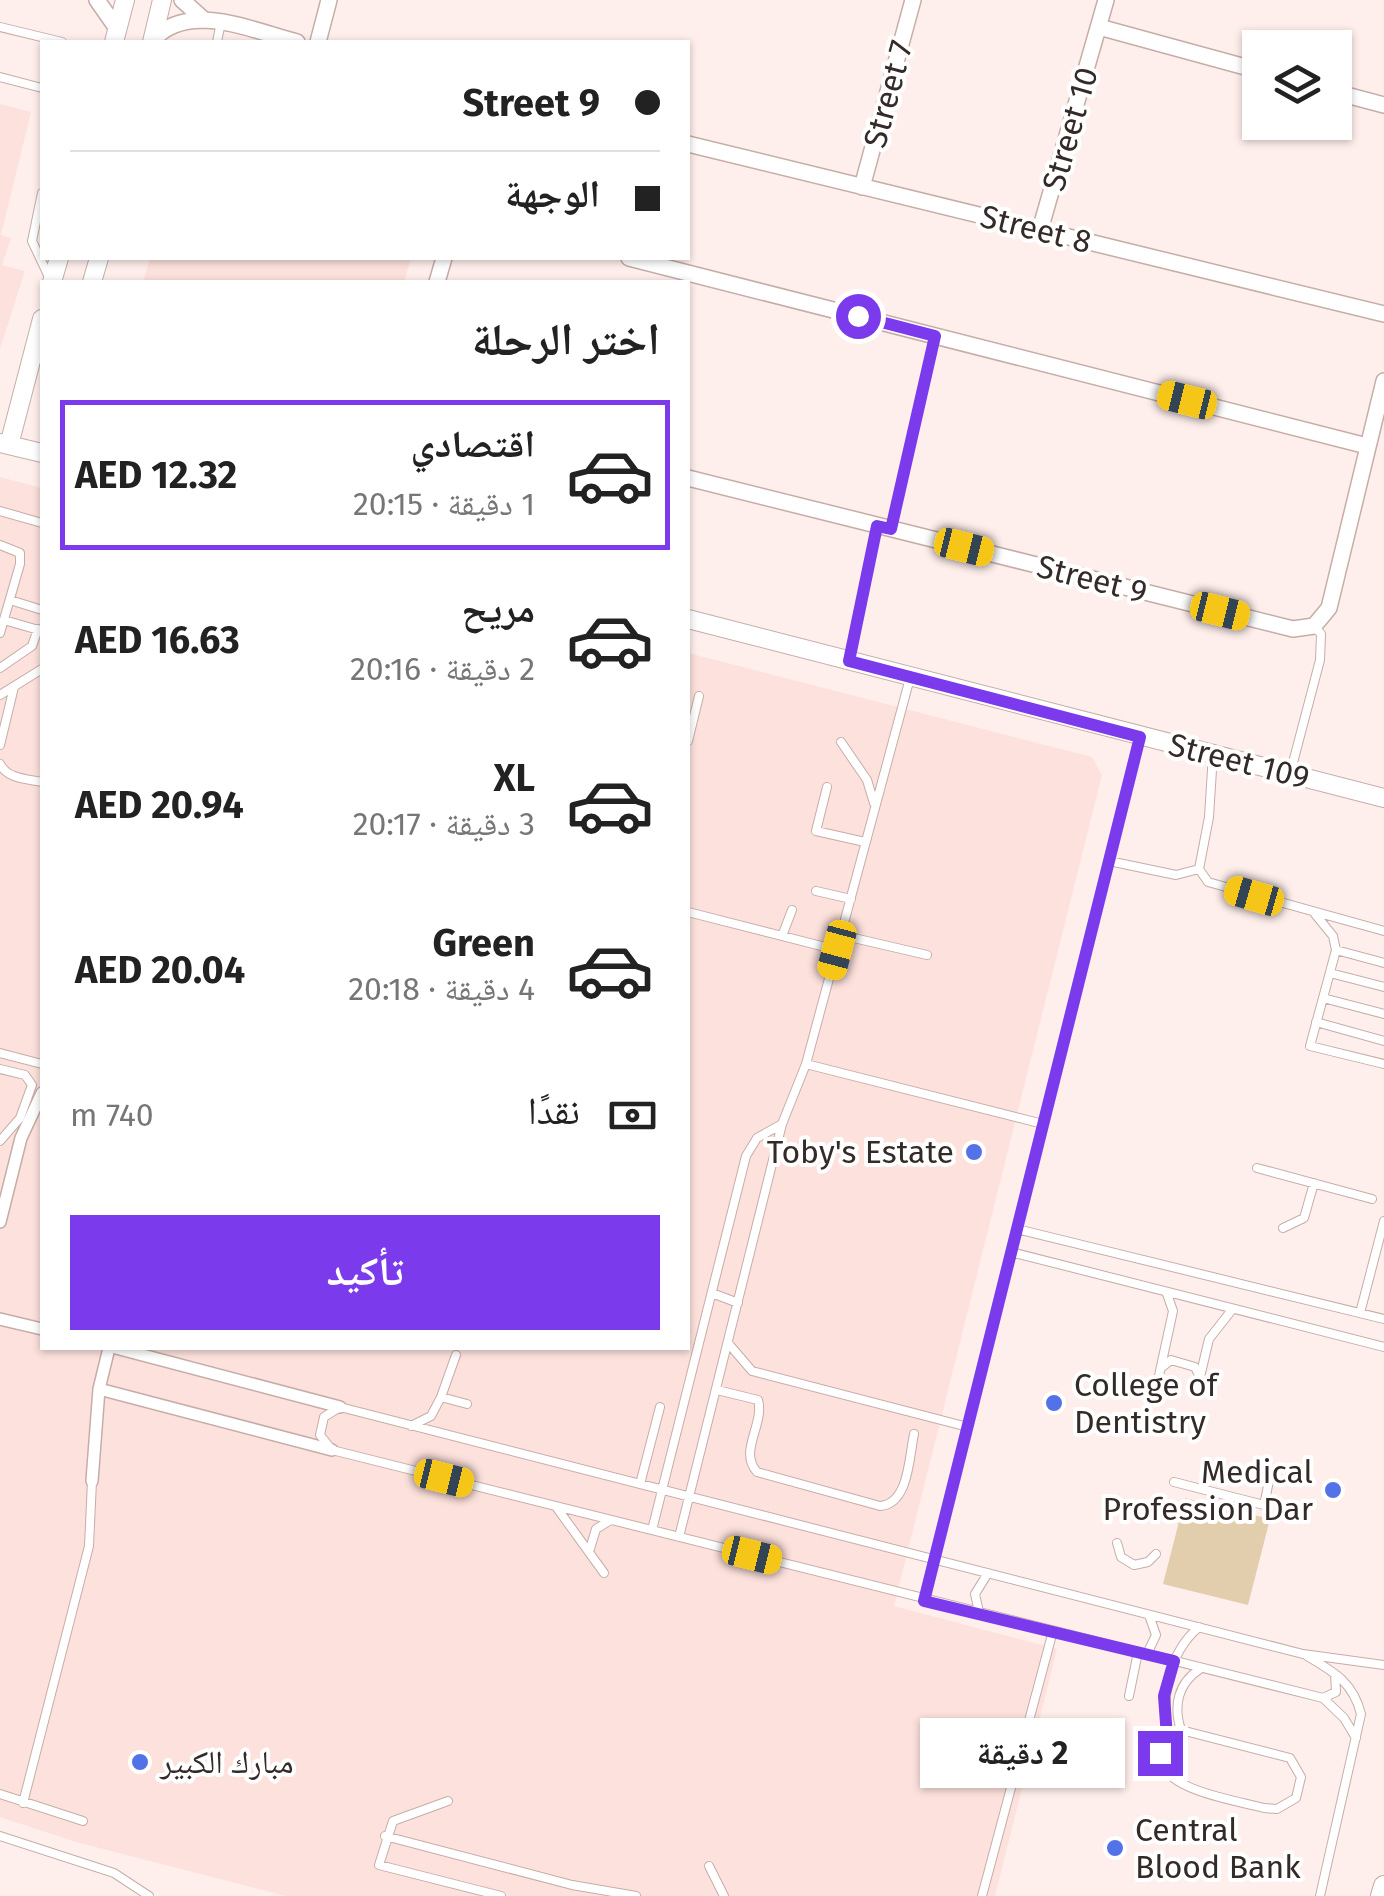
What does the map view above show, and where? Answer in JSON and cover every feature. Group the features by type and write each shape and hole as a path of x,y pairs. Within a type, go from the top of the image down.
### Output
{"main road":[{"path":"1382,1896 1384,1886"}],"street":[{"path":"97,0 116,36"},
{"path":"116,36 125,0"},
{"path":"152,40 162,0"},
{"path":"182,0 202,18"},
{"path":"319,40 329,0"},
{"name":"Street 7","path":"862,187 913,0"},
{"name":"Street 10","path":"1040,230 1106,0"},
{"path":"154,40 179,20 202,18 289,40"},
{"name":"Street 10","path":"1099,26 1242,66"},
{"path":"1352,97 1384,105"},
{"name":"Street 8","path":"690,144 1384,314"},
{"path":"636,260 1367,446"},
{"path":"40,326 4,444 40,453"},
{"path":"1314,626 1328,608 1384,381"},
{"name":"Street 9","path":"690,478 1293,629 1314,626"},
{"name":"Street 109","path":"690,620 1384,798"},
{"path":"0,1222 21,1138 40,1097"},
{"path":"0,1319 40,1329"},
{"path":"92,1481 99,1389 112,1350"},
{"path":"121,1350 340,1407"},
{"path":"99,1389 332,1450"}],"lane":[{"path":"217,40 221,22"},
{"path":"0,26 54,40"},
{"path":"0,77 40,87"},
{"path":"40,203 32,242 40,258"},
{"path":"849,661 935,336"},
{"path":"0,511 40,522"},
{"path":"0,545 20,552 0,633"},
{"path":"10,600 40,609"},
{"path":"0,668 32,646 40,630 4,620"},
{"path":"1290,774 1320,660 1321,634 1314,626"},
{"path":"0,695 40,670"},
{"path":"680,1537 782,1124 806,1064 910,677"},
{"path":"0,744 14,687"},
{"path":"690,732 699,696"},
{"path":"924,1601 1140,737"},
{"path":"841,742 866,780 874,805"},
{"path":"1213,754 1209,817 1198,869 1208,882 1384,931"},
{"path":"0,764 4,771 18,778 40,782"},
{"path":"827,787 816,831 865,842"},
{"path":"1109,860 1176,876 1198,869"},
{"path":"816,891 851,899"},
{"path":"782,936 792,910"},
{"path":"1312,912 1325,922 1336,950 1310,1046 1384,1064"},
{"path":"690,913 837,950"},
{"path":"841,935 927,956"},
{"path":"1336,950 1384,963"},
{"path":"1330,974 1384,986"},
{"path":"1323,998 1384,1014"},
{"path":"1316,1022 1384,1041"},
{"path":"0,1054 40,1064"},
{"path":"806,1064 1043,1124"},
{"path":"0,1069 25,1076 32,1085 14,1125 0,1141"},
{"path":"0,1121 14,1125"},
{"path":"652,1530 748,1149 757,1138 782,1124"},
{"path":"1258,1168 1372,1199"},
{"path":"1283,1228 1304,1218 1314,1183"},
{"path":"1360,1313 1384,1221"},
{"path":"1017,1228 1384,1319"},
{"path":"1011,1252 1384,1347"},
{"path":"712,1294 738,1302"},
{"path":"1158,1380 1173,1310 1167,1294"},
{"path":"1198,1389 1214,1326 1224,1314 1234,1310"},
{"path":"728,1343 752,1371 968,1427"},
{"path":"412,1426 431,1416 456,1355"},
{"path":"1162,1367 1171,1360 1184,1360 1200,1377"},
{"path":"717,1390 758,1400 750,1454 757,1472 880,1506 892,1504 900,1496 914,1434"},
{"path":"441,1397 467,1404"},
{"path":"1356,1738 1344,1718 1322,1698 332,1450 320,1435 324,1417 340,1407 1304,1654 1384,1665"},
{"path":"640,1484 660,1407"},
{"path":"23,1803 89,1546 92,1481"},
{"path":"1174,1482 1264,1504 1270,1481"},
{"path":"556,1506 604,1572"},
{"path":"589,1552 596,1529 612,1520"},
{"path":"1117,1543 1120,1556 1134,1565 1148,1562 1156,1554"},
{"path":"978,1612 975,1594 988,1573"},
{"path":"1130,1696 1142,1653 1156,1635 1149,1615"},
{"path":"1167,1737 1181,1730 1290,1758 1301,1777 1296,1798 1288,1806 1264,1808 1176,1783 1160,1762 1167,1737 1164,1705 1174,1661 1180,1646 1199,1627"},
{"path":"982,1896 1053,1630"},
{"path":"1304,1654 1334,1671 1356,1693 1361,1714 1320,1896"},
{"path":"1181,1730 1176,1708 1180,1690 1202,1668"},
{"path":"1322,1698 1336,1692 1339,1685 1334,1671"},
{"path":"0,1794 83,1821"},
{"path":"448,1801 393,1820 379,1864 501,1896"},
{"path":"0,1836 114,1872 149,1896"},
{"path":"386,1836 572,1885 636,1896"},
{"path":"709,1866 724,1896"},
{"path":"572,1885 594,1896"}],"shaded area":[{"path":"0,104 31,112 1,235 11,238 2,265 25,271 0,349"},
{"path":"149,260 410,260 405,280 144,280"},
{"path":"0,477 40,487 40,1350 690,1350 690,654 1092,757 1102,775 894,1606 1057,1649 995,1896 286,1896 76,1842 0,1817"},
{"path":"1185,1498 1270,1519 1248,1605 1163,1584"}],"place":[{"name":"Toby's Estate","path":"974,1152"},
{"name":"College of Dentistry","path":"1054,1403"},
{"name":"Medical Profession Dar","path":"1333,1490"},
{"name":"مبارك الكبير","path":"140,1762"},
{"name":"Central Blood Bank","path":"1115,1848"}],"route":[{"path":"858,316 935,336 891,529 877,526 849,661 1140,737 924,1601 1174,1661 1164,1696 1167,1737 1160,1753"}]}
